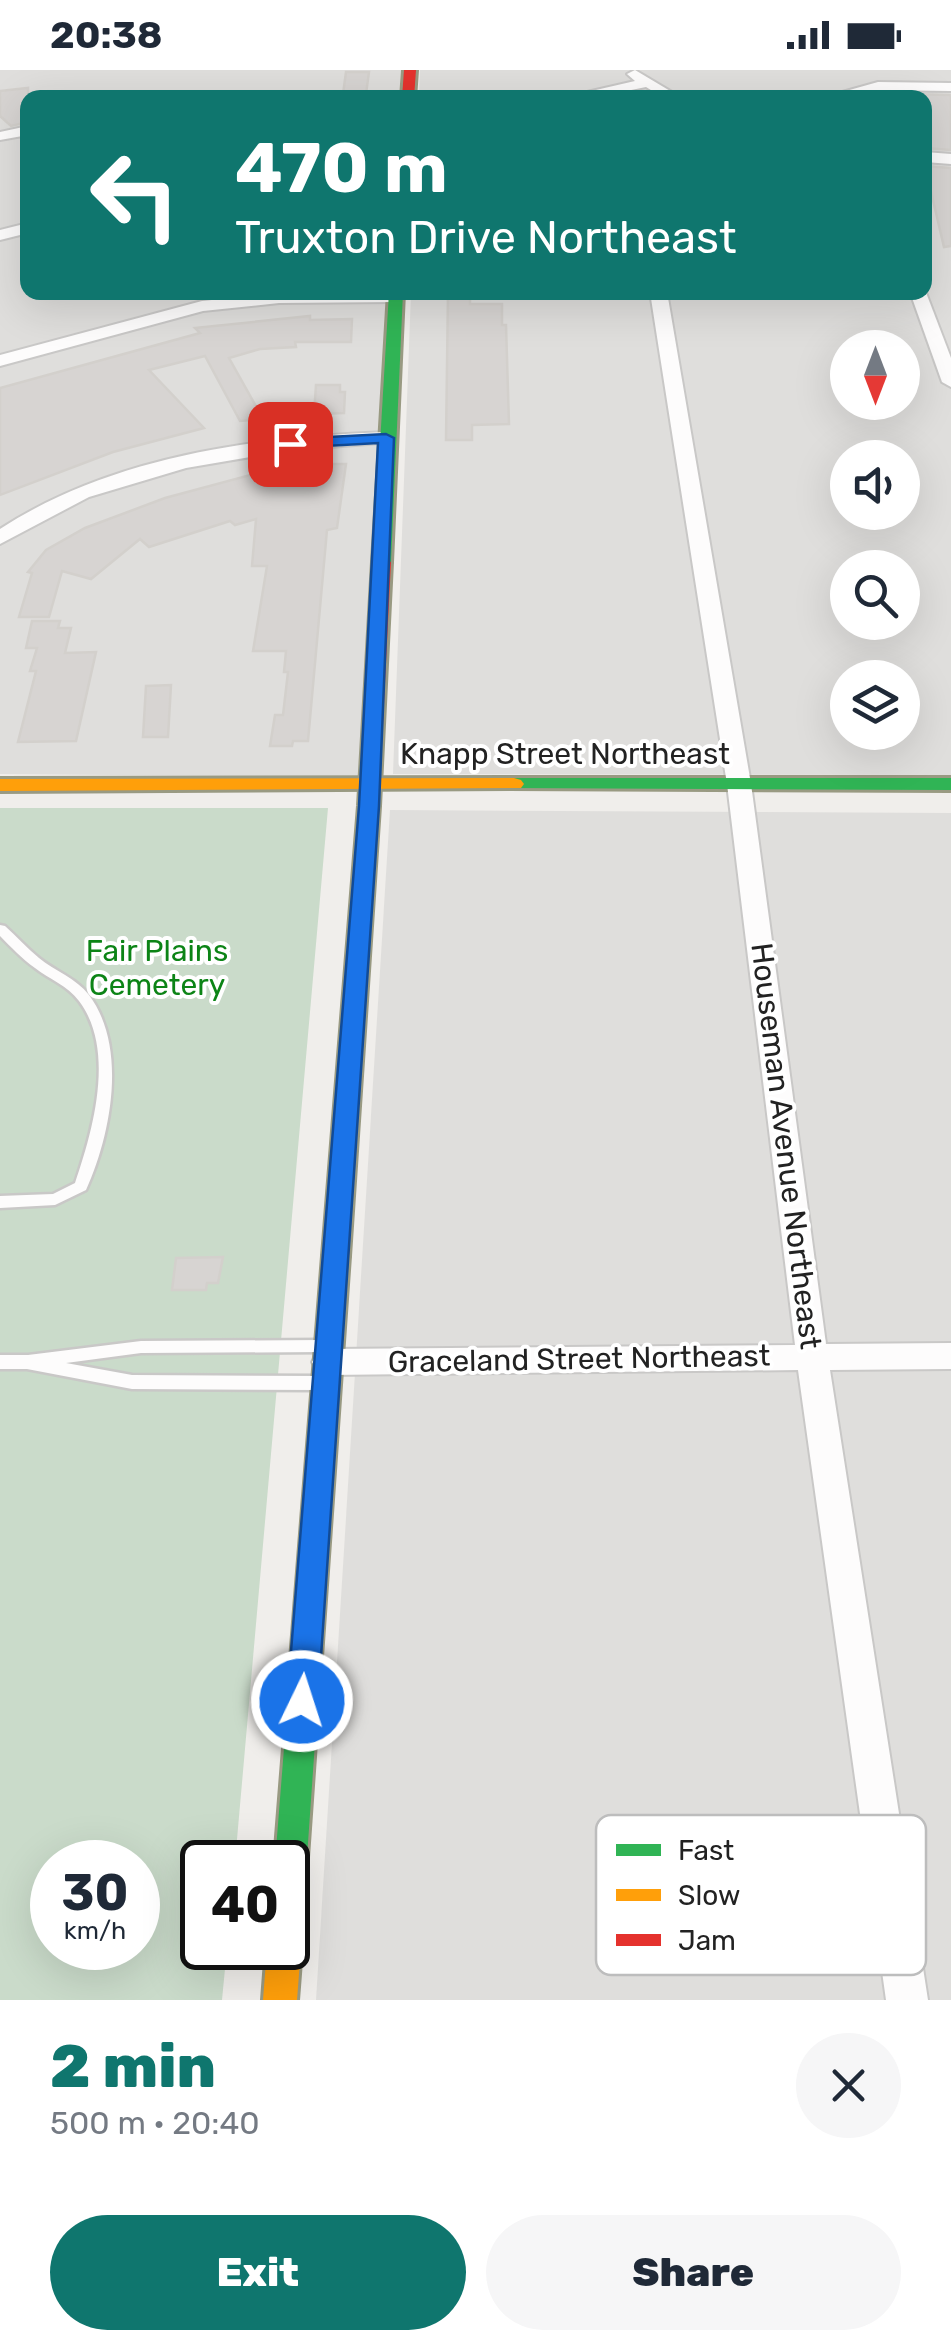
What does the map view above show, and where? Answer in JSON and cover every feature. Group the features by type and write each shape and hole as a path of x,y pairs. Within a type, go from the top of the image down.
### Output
{"street":[{"path":"628,70 659,90"},
{"path":"609,90 645,83"},
{"path":"861,90 878,86 951,86"},
{"path":"0,361 202,306 260,300"},
{"path":"292,1840 370,785 396,300"},
{"name":"Houseman Avenue Northeast","path":"659,300 739,784 812,1356 880,1815"},
{"path":"921,300 951,382"},
{"path":"0,538 30,517 77,496 184,463 328,439 386,438"},
{"name":"Knapp Street Northeast","path":"0,785 951,784"},
{"name":"Graceland Street Northeast","path":"327,1364 951,1356"},
{"path":"280,2000 282,1970"},
{"name":"Houseman Avenue Northeast","path":"903,1975 907,2000"}],"lane":[{"path":"0,929 38,965 82,996 103,1041 105,1076 99,1129 81,1186 55,1199 0,1202"},
{"path":"0,1362 28,1362 141,1346 327,1364"},
{"path":"28,1362 61,1372 132,1382 327,1364"}],"shaded area":[{"path":"0,70 401,70 400,90 20,90 20,300 388,300 358,777 0,774"},
{"path":"420,70 951,70 951,775 393,774 411,300 932,300 932,90 419,90"},
{"path":"390,810 951,813 951,2000 316,2000"}],"green space":[{"name":"Fair Plains Cemetery","path":"0,808 328,808 237,1840 180,1840 180,1970 225,1970 222,2000 0,2000"}],"building":[{"path":"346,72 369,72 367,90 344,90"},
{"path":"28,88 20,90 20,124 11,126 0,116 0,91"},
{"path":"932,95 951,95 951,150 932,149"},
{"path":"932,167 951,168 951,246 944,247 932,196"},
{"path":"448,300 502,304 509,424 472,425 472,440 446,440"},
{"path":"310,316 310,320 352,319 351,342 295,342 296,347 260,349 229,358 263,419 240,421 205,356 149,370 204,428 113,452 0,495 0,388 200,333 195,328"},
{"path":"316,385 340,385 340,392 345,392 344,413 314,414"},
{"path":"314,464 346,464 337,528 327,530 308,741 270,746 275,715 283,715 288,672 284,672 286,651 253,651 267,566 252,566 256,519 235,525 230,521 149,547 140,539 91,579 62,571 49,617 19,617 32,573 28,572 46,550 85,528 165,498 258,473"},
{"path":"32,621 60,621 58,628 71,628 65,653 96,652 76,741 18,742 36,671 30,671 37,648 26,648"},
{"path":"171,685 168,737 143,737 146,686"},
{"path":"223,1257 218,1283 207,1283 206,1290 172,1290 176,1258"}],"traffic: fast":[{"path":"382,562 396,300"},
{"path":"514,784 951,784"},
{"path":"292,1840 336,1256"}],"traffic: slow":[{"path":"0,785 514,784"},
{"path":"280,2000 282,1970"}],"traffic: jam":[{"path":"409,90 410,70"},
{"path":"336,1256 369,806 382,562"}],"route":[{"path":"290,444 386,438 369,806 302,1701"}]}
